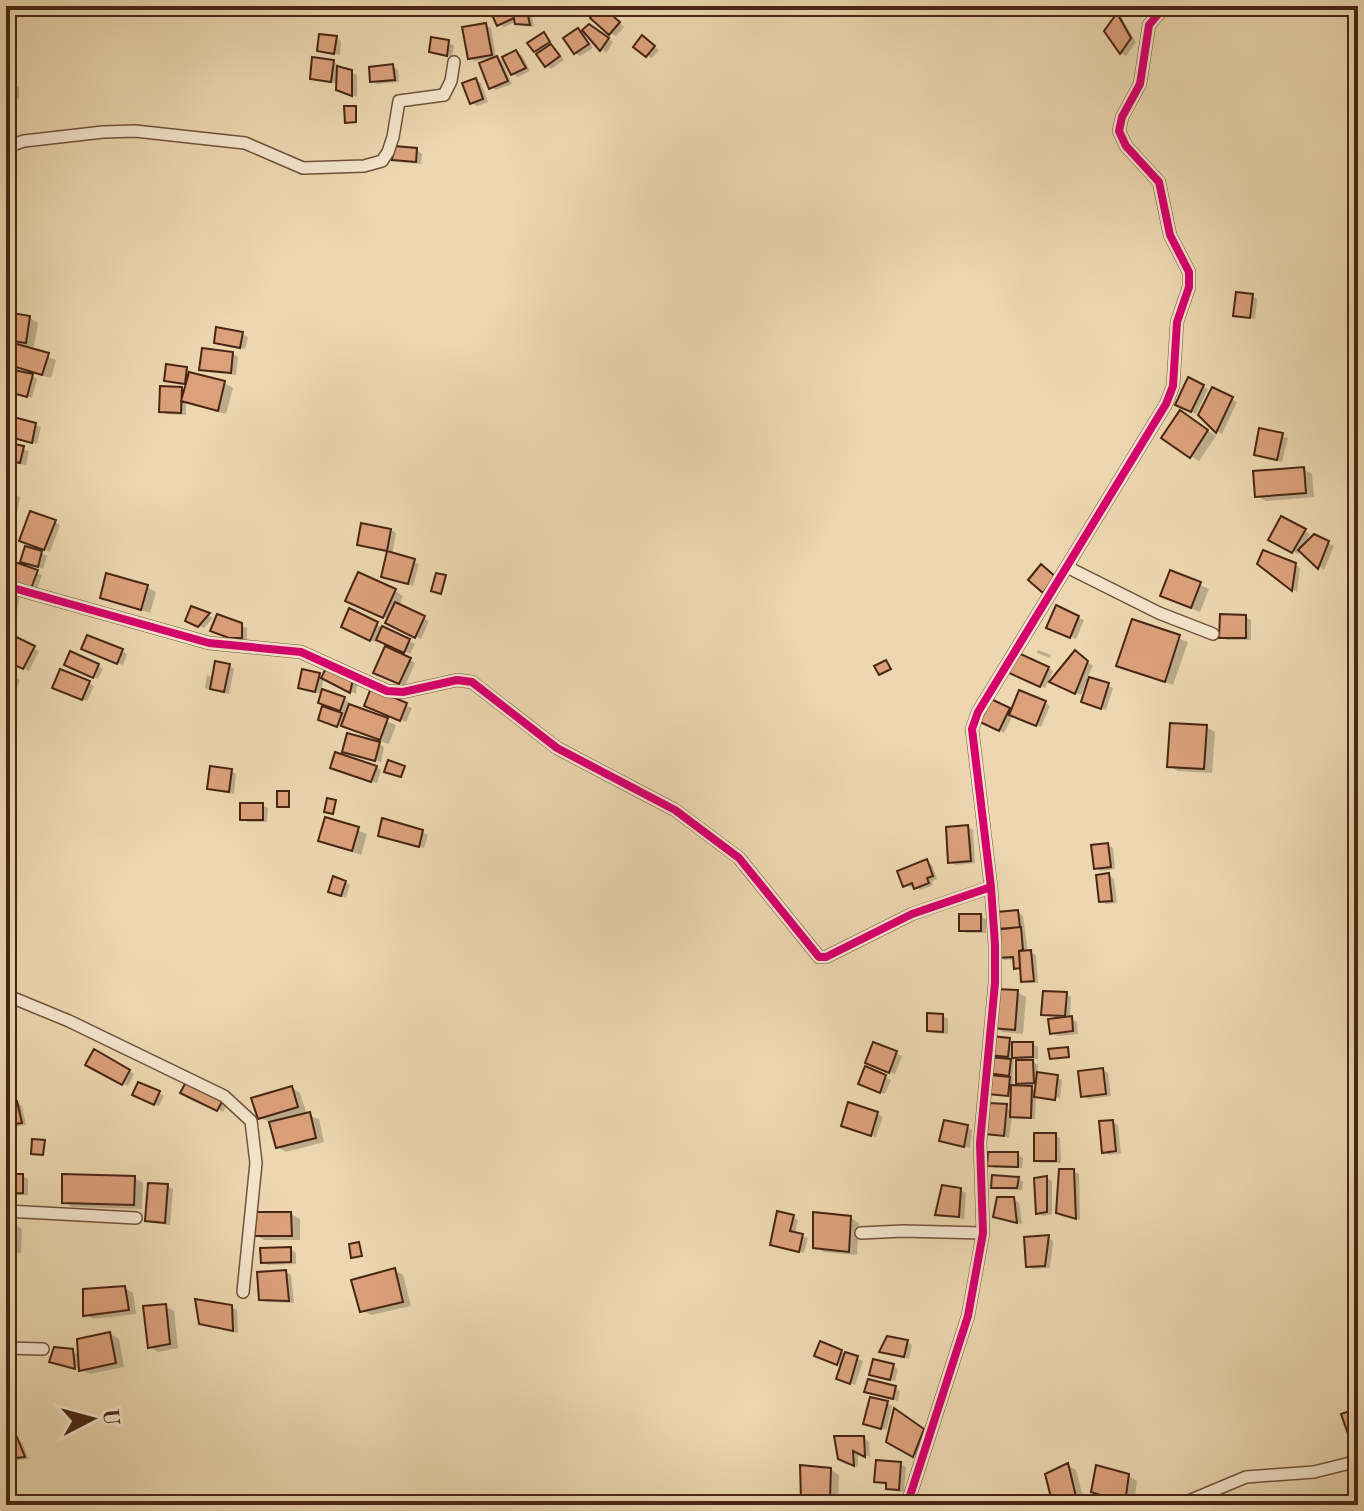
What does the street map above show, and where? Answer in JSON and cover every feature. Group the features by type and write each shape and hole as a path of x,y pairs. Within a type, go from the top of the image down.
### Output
{"street":[{"path":"907,1505 968,1316 983,1233 980,1143 995,983 991,887 972,729 978,712 1166,404 1173,386 1177,322 1189,287 1189,272 1170,235 1159,182 1126,146 1119,131 1122,117 1140,84 1149,25 1165,6"},
{"path":"6,147 24,141 135,131 245,143 303,168 364,166 382,161 388,152 399,101 444,95 451,81 454,62"},
{"path":"1067,567 1150,609 1213,634"},
{"path":"6,586 209,643 301,652 387,691 403,692 457,680 472,682 557,748 675,810 739,858 819,957 826,957 923,910 991,887"},
{"path":"6,995 69,1021 224,1096 251,1121 256,1163 243,1292"},
{"path":"6,1211 136,1218"},
{"path":"861,1233 983,1233"},
{"path":"6,1348 43,1349"},
{"path":"1179,1505 1246,1477 1314,1472 1358,1461"}],"building":[{"path":"488,6 508,6 514,18 497,26"},
{"path":"511,6 526,6 530,25 515,24"},
{"path":"601,6 620,22 609,35 590,18"},
{"path":"1117,13 1131,38 1120,54 1104,31"},
{"path":"486,23 492,55 468,59 462,27"},
{"path":"589,24 609,38 600,51 582,30"},
{"path":"578,28 589,44 574,54 563,38"},
{"path":"544,32 550,42 534,52 527,43"},
{"path":"319,34 337,36 334,54 317,51"},
{"path":"642,35 655,46 646,57 633,47"},
{"path":"431,37 449,40 447,56 429,52"},
{"path":"551,44 560,56 545,67 536,54"},
{"path":"516,50 526,68 511,75 502,57"},
{"path":"497,56 508,81 489,89 479,63"},
{"path":"312,57 334,60 331,82 310,79"},
{"path":"393,64 395,80 370,82 369,67"},
{"path":"337,66 352,70 352,96 336,90"},
{"path":"476,78 483,99 470,104 462,83"},
{"path":"344,106 356,106 356,122 345,123"},
{"path":"394,146 417,148 416,162 392,160"},
{"path":"1236,292 1253,294 1250,318 1233,316"},
{"path":"6,312 30,316 26,343 6,340"},
{"path":"216,327 243,332 240,348 214,343"},
{"path":"6,341 49,353 42,375 6,364"},
{"path":"202,348 233,352 231,373 199,370"},
{"path":"166,364 187,367 185,384 164,381"},
{"path":"14,370 33,374 27,397 9,392"},
{"path":"189,372 225,381 218,411 181,401"},
{"path":"1188,377 1204,385 1191,412 1175,405"},
{"path":"160,386 182,387 181,413 159,412"},
{"path":"1212,387 1233,397 1216,433 1198,415"},
{"path":"1180,410 1208,430 1190,458 1161,438"},
{"path":"6,415 36,423 32,443 6,436"},
{"path":"1259,428 1283,433 1277,460 1254,455"},
{"path":"6,442 24,446 20,463 6,460"},
{"path":"1304,467 1306,493 1255,497 1253,471"},
{"path":"6,490 16,492 12,512 6,510"},
{"path":"30,511 56,520 44,550 19,541"},
{"path":"1281,516 1306,529 1292,553 1268,540"},
{"path":"361,523 391,529 387,551 357,545"},
{"path":"1314,534 1329,541 1318,569 1298,550"},
{"path":"25,546 42,551 38,567 20,562"},
{"path":"1263,550 1296,563 1292,591 1257,564"},
{"path":"387,551 415,559 408,584 381,577"},
{"path":"6,559 38,570 30,591 6,582"},
{"path":"1041,564 1056,577 1043,593 1028,580"},
{"path":"1170,570 1201,582 1191,608 1160,596"},
{"path":"358,572 396,589 383,618 345,601"},
{"path":"106,573 148,585 141,610 100,598"},
{"path":"436,573 446,575 441,594 431,591"},
{"path":"6,589 15,591 10,614 6,613"},
{"path":"395,602 425,616 415,638 385,623"},
{"path":"1056,605 1079,616 1070,638 1046,628"},
{"path":"191,606 210,613 198,627 185,621"},
{"path":"349,608 378,622 370,641 341,627"},
{"path":"217,614 242,623 242,638 229,638 210,631"},
{"path":"1220,614 1246,615 1246,638 1219,638"},
{"path":"1132,619 1180,635 1165,682 1116,666"},
{"path":"382,626 410,639 404,653 376,640"},
{"path":"8,633 35,646 23,669 6,661"},
{"path":"87,635 123,649 117,664 81,649"},
{"path":"385,646 411,658 399,684 373,673"},
{"path":"1075,650 1088,661 1075,694 1049,682"},
{"path":"70,651 99,664 93,678 64,665"},
{"path":"1016,652 1049,667 1040,687 1007,672"},
{"path":"886,660 891,669 879,675 874,666"},
{"path":"215,661 230,664 224,692 210,689"},
{"path":"327,666 353,679 350,693 321,678"},
{"path":"60,669 90,681 82,700 52,688"},
{"path":"302,669 320,673 315,692 298,688"},
{"path":"6,671 15,675 7,695 6,695"},
{"path":"1089,677 1109,683 1101,709 1081,702"},
{"path":"371,688 407,703 400,721 364,706"},
{"path":"322,689 345,697 340,711 318,703"},
{"path":"1019,690 1046,701 1036,726 1009,715"},
{"path":"991,699 1010,708 999,731 980,722"},
{"path":"349,704 388,718 380,740 341,726"},
{"path":"322,706 342,713 337,727 318,720"},
{"path":"1170,723 1207,725 1204,769 1167,767"},
{"path":"347,733 380,742 375,761 342,752"},
{"path":"335,752 377,766 371,782 330,768"},
{"path":"388,760 405,766 401,777 384,772"},
{"path":"210,766 232,769 229,792 207,789"},
{"path":"277,791 289,791 289,807 277,807"},
{"path":"327,798 336,800 333,814 324,812"},
{"path":"240,803 263,803 263,820 240,820"},
{"path":"325,817 359,827 352,851 318,841"},
{"path":"382,818 423,830 419,847 378,836"},
{"path":"968,825 971,861 948,863 946,827"},
{"path":"1108,843 1111,867 1094,869 1091,845"},
{"path":"927,859 933,876 927,878 929,883 914,889 912,883 903,887 897,871"},
{"path":"1109,873 1112,901 1099,902 1096,875"},
{"path":"333,876 346,881 341,896 328,892"},
{"path":"1018,910 1020,927 998,929 997,912"},
{"path":"959,914 981,914 981,931 959,931"},
{"path":"1021,927 1023,950 1019,951 1020,968 1014,969 1013,957 997,958 995,930"},
{"path":"1031,950 1034,981 1021,982 1019,951"},
{"path":"995,989 1018,990 1015,1030 992,1028"},
{"path":"1043,991 1067,992 1065,1016 1041,1015"},
{"path":"927,1013 943,1014 943,1032 927,1031"},
{"path":"1072,1016 1073,1031 1050,1034 1048,1019"},
{"path":"991,1036 1010,1038 1008,1057 989,1055"},
{"path":"873,1042 897,1051 889,1073 865,1063"},
{"path":"1012,1042 1033,1042 1033,1057 1012,1058"},
{"path":"1068,1047 1069,1057 1050,1059 1048,1049"},
{"path":"94,1049 130,1070 122,1085 85,1065"},
{"path":"989,1057 1011,1059 1009,1076 987,1073"},
{"path":"1016,1060 1033,1060 1034,1083 1016,1084"},
{"path":"865,1066 886,1075 880,1093 858,1084"},
{"path":"1103,1068 1106,1094 1081,1097 1078,1071"},
{"path":"1037,1072 1058,1075 1055,1100 1034,1097"},
{"path":"990,1075 1010,1077 1008,1096 988,1094"},
{"path":"138,1082 160,1091 154,1105 132,1095"},
{"path":"186,1082 223,1100 217,1111 180,1093"},
{"path":"1011,1085 1032,1086 1031,1118 1010,1117"},
{"path":"292,1086 298,1107 258,1119 251,1098"},
{"path":"17,1101 22,1123 6,1125 6,1104"},
{"path":"848,1102 878,1112 871,1136 841,1126"},
{"path":"988,1103 1007,1104 1004,1136 985,1134"},
{"path":"310,1112 316,1138 276,1148 269,1122"},
{"path":"944,1120 968,1125 964,1147 939,1141"},
{"path":"1113,1120 1116,1151 1102,1153 1099,1121"},
{"path":"1034,1133 1056,1133 1056,1161 1034,1161"},
{"path":"32,1139 45,1140 43,1155 31,1154"},
{"path":"988,1152 1018,1152 1018,1167 987,1166"},
{"path":"1059,1169 1074,1169 1076,1219 1056,1213"},
{"path":"6,1174 23,1174 23,1193 6,1194"},
{"path":"62,1174 135,1176 134,1205 62,1203"},
{"path":"992,1175 1019,1177 1017,1188 991,1188"},
{"path":"1047,1176 1047,1212 1036,1214 1034,1178"},
{"path":"148,1183 168,1184 165,1223 145,1221"},
{"path":"942,1185 961,1188 959,1217 935,1215"},
{"path":"997,1197 1014,1197 1017,1223 993,1217"},
{"path":"777,1211 794,1215 790,1231 803,1234 799,1252 770,1245"},
{"path":"254,1212 291,1212 292,1236 254,1236"},
{"path":"813,1212 851,1216 849,1252 813,1248"},
{"path":"6,1222 14,1222 13,1249 6,1249"},
{"path":"1049,1235 1045,1266 1026,1267 1024,1237"},
{"path":"359,1242 362,1256 351,1258 349,1244"},
{"path":"291,1247 291,1262 261,1263 260,1248"},
{"path":"395,1268 403,1302 360,1312 351,1280"},
{"path":"286,1270 289,1301 259,1300 257,1272"},
{"path":"125,1286 129,1310 83,1316 83,1289"},
{"path":"195,1299 232,1305 233,1331 199,1324"},
{"path":"166,1304 170,1344 148,1348 143,1306"},
{"path":"110,1332 116,1363 79,1371 77,1339"},
{"path":"887,1336 908,1340 904,1357 879,1352"},
{"path":"820,1341 842,1350 837,1365 814,1356"},
{"path":"54,1347 73,1349 75,1369 49,1362"},
{"path":"845,1352 858,1356 850,1384 836,1379"},
{"path":"873,1359 894,1364 890,1380 869,1375"},
{"path":"868,1379 896,1386 893,1399 864,1392"},
{"path":"870,1397 888,1401 881,1429 863,1424"},
{"path":"894,1408 924,1429 913,1457 886,1442"},
{"path":"1358,1408 1358,1443 1352,1445 1341,1414"},
{"path":"834,1436 864,1436 865,1457 853,1451 854,1466 838,1459"},
{"path":"17,1437 25,1457 6,1459 6,1439"},
{"path":"876,1460 901,1462 899,1490 886,1489 886,1483 874,1482"},
{"path":"1068,1463 1078,1505 1053,1505 1045,1474"},
{"path":"800,1465 831,1468 830,1499 801,1501"},
{"path":"1096,1465 1129,1474 1125,1503 1091,1492"}],"cycle path":[{"path":"907,1505 968,1316 983,1233 980,1143 995,983 995,945 972,729 978,712 1166,404 1173,386 1177,322 1189,287 1189,272 1170,235 1159,182 1126,146 1119,131 1122,117 1140,84 1149,25 1165,6"},
{"path":"6,586 209,643 301,652 387,691 403,692 457,680 472,682 557,748 675,810 739,858 819,957 826,957 912,914 991,887"}]}
